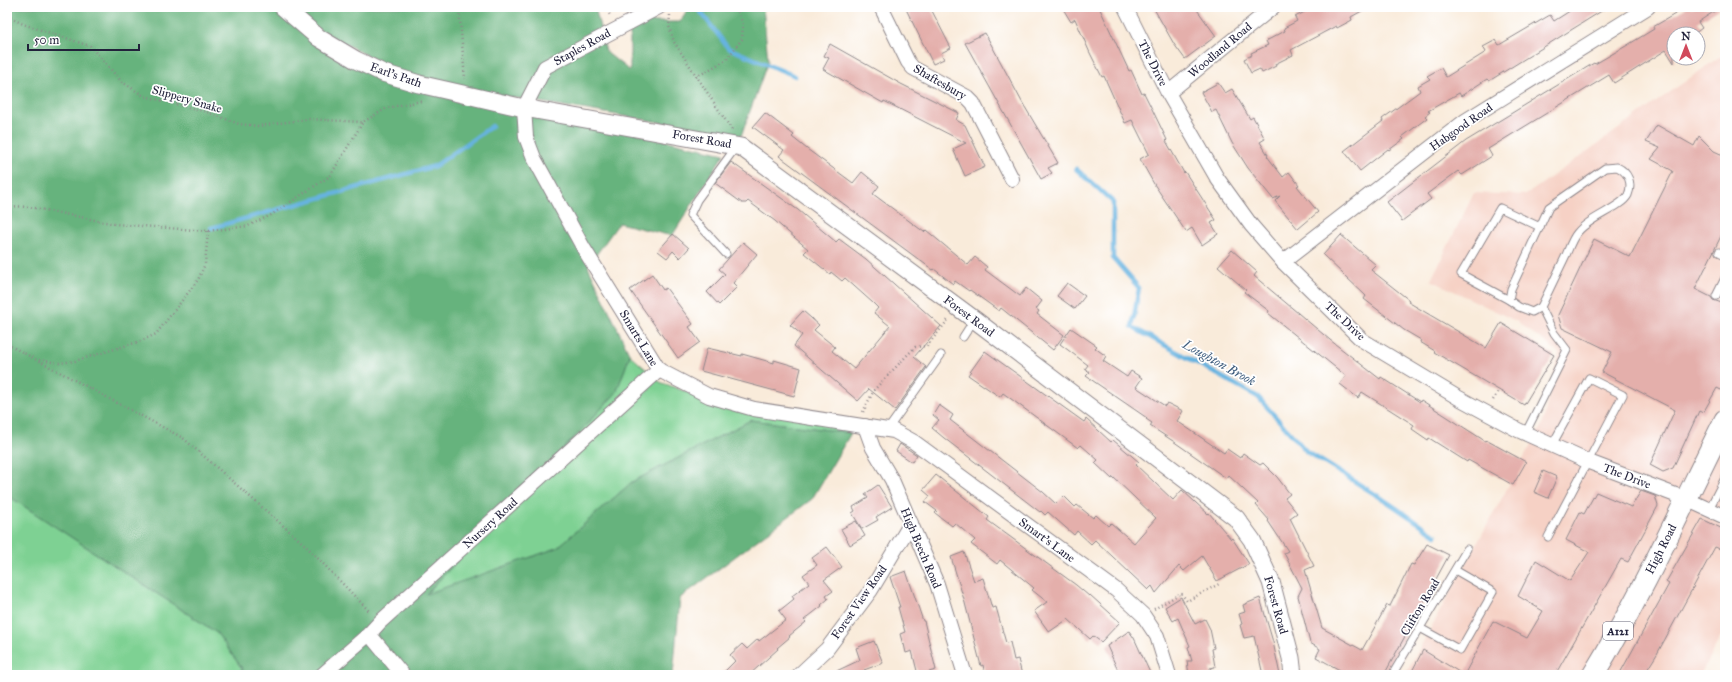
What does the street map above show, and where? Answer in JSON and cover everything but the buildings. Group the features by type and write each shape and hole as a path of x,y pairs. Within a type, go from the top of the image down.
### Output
{"main road":[{"name":"High Road","path":"1593,675 1667,539 1725,420"}],"street":[{"name":"Earl's Path","path":"283,7 319,38 356,60 390,75 419,84 524,108"},
{"name":"Shaftesbury","path":"880,7 908,62 913,68 967,97 973,103 1012,179"},
{"name":"The Drive","path":"1125,7 1168,93 1217,178 1252,225 1283,262 1362,340 1457,397 1525,434 1589,462 1686,499 1725,517"},
{"name":"Woodland Road","path":"1168,93 1273,7"},
{"name":"Habgood Road","path":"1283,262 1465,121 1648,7"},
{"name":"Staples Road","path":"524,108 545,67 665,10"},
{"name":"Forest Road","path":"524,108 737,146 958,308 1236,518 1252,540 1271,582 1291,658 1293,675"},
{"name":"Smarts Lane","path":"524,108 526,137 534,158 584,249 659,370 709,396 754,409 891,430"},
{"name":"Nursery Road","path":"322,675 659,370"},
{"name":"High Beech Road","path":"861,425 892,480 937,584 965,675"},
{"name":"Smart's Lane","path":"891,430 914,442 1116,590 1143,615 1157,636 1169,675"},
{"name":"Forest View Road","path":"799,675 826,648 866,596 911,523"},
{"path":"369,634 403,675"}],"lane":[{"path":"726,254 690,215 697,200 737,146"},
{"path":"1509,300 1511,289 1540,227 1549,207 1605,168 1617,167 1625,171 1629,180 1630,188 1627,196 1619,204 1593,218 1577,233 1541,307 1532,312 1519,307 1461,274 1500,208 1540,227"},
{"path":"1716,296 1725,278"},
{"path":"1525,434 1566,350 1554,333 1541,307"},
{"path":"963,337 974,320"},
{"path":"891,430 941,355"},
{"path":"1548,537 1589,462 1623,395 1589,378 1552,445"},
{"path":"1709,509 1725,478"},
{"name":"Clifton Road","path":"1392,675 1467,549"},
{"path":"1420,628 1460,650 1493,592 1455,570"}],"path":[{"path":"459,7 466,94"},
{"path":"696,77 726,60 742,39 743,24 736,7"},
{"path":"665,10 674,42 696,77 732,127 737,146"},
{"name":"Slippery Snake","path":"7,16 23,24 90,46 122,82 144,96 207,112 239,124 259,126 308,119 363,122"},
{"path":"7,206 30,207 115,224 208,231 248,226 271,215 330,176 363,122 387,108 423,101"},
{"path":"36,360 59,363 75,361 141,341 156,334 198,280 205,264 208,231"},
{"path":"861,425 874,390 915,347 927,346 958,308"},
{"path":"7,344 183,438 304,544 380,622"},
{"path":"1494,399 1499,390"},
{"path":"1143,615 1181,593 1187,601 1219,584"}],"shaded area":[{"path":"1725,53 1725,629 1700,675 1405,675 1542,425 1559,353 1518,322 1431,280 1474,193 1526,195"}],"green space":[{"path":"7,7 275,7 364,70 724,154 672,236 619,223 588,266 630,355 616,393 426,594 557,548 632,482 751,420 851,433 812,499 680,598 673,675 226,675 243,670 217,633 7,495"},
{"path":"292,7 595,7 606,52 630,71 630,22 680,22 690,7 763,7 768,61 741,136 487,93 397,71 317,29"},
{"path":"630,355 660,382 695,395 854,426 851,433 751,420 632,482 557,548 425,595 616,393"},
{"path":"7,495 217,633 243,670 226,675 7,675"}],"waterway":[{"name":"Loughton Brook","path":"697,7 728,48 795,76"},
{"path":"211,228 435,166 492,126"},
{"name":"Loughton Brook","path":"1076,169 1113,202 1113,258 1139,288 1132,327 1258,397 1307,452 1383,499 1436,535"}]}
